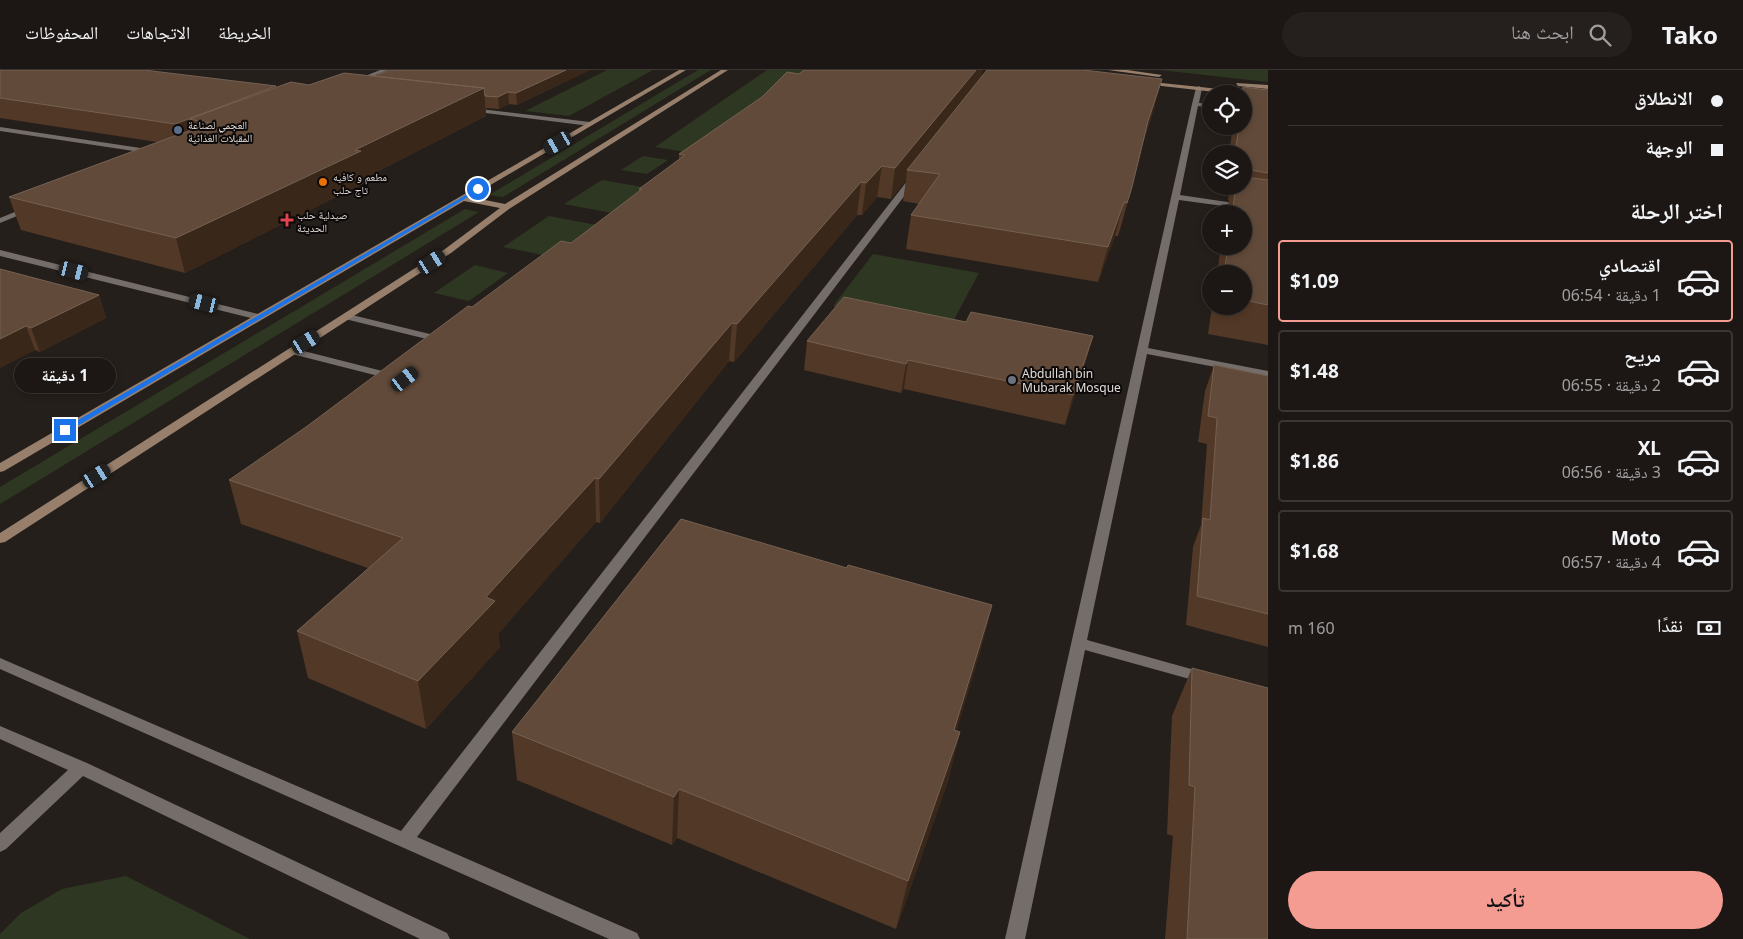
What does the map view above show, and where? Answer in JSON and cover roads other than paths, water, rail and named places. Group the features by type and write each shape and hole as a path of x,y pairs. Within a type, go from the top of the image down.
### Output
{"main road":[{"path":"0,468 683,70"},
{"path":"0,539 348,317 448,251 506,207 725,70"},
{"path":"1111,70 1170,76"},
{"path":"1134,81 1268,96"},
{"path":"1229,83 1268,87"},
{"path":"462,198 506,207"}],"street":[{"path":"351,83 385,70"},
{"path":"1015,939 1199,88"},
{"path":"1195,104 1202,105"},
{"path":"463,109 590,124"},
{"path":"0,129 162,155 153,161"},
{"path":"405,840 919,172"},
{"path":"1176,197 1268,210"},
{"path":"0,221 36,207"},
{"path":"0,253 260,317"},
{"path":"348,317 453,342 439,353"},
{"path":"1142,350 1268,374"},
{"path":"292,351 405,379"},
{"path":"1079,643 1221,683"},
{"path":"0,663 630,939"},
{"path":"0,732 81,768 440,939"},
{"path":"0,844 81,768"}],"place":[{"name":"العجمي لصناعة المقبلات الغذائية","path":"178,130"},
{"name":"مطعم و كافيه تاج حلب","path":"323,182"},
{"name":"صيدلية حلب الحديثة","path":"287,220"},
{"name":"Abdullah bin Mubarak Mosque","path":"1012,380"}]}
